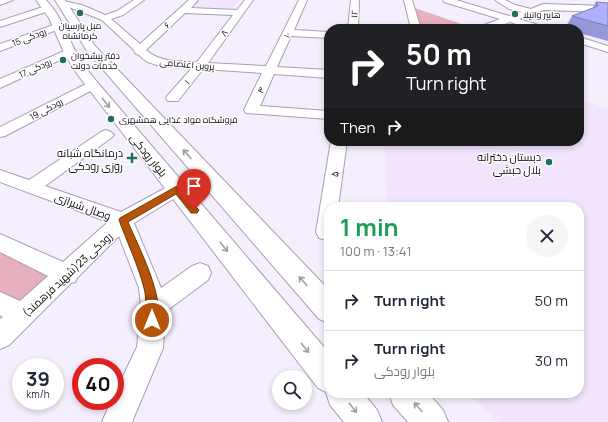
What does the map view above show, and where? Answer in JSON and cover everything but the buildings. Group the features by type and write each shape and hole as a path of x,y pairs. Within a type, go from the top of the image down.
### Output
{"main road":[{"name":"بلوار رودکی","path":"57,3 59,26 70,52 92,84 324,372"},
{"path":"57,3 91,48 324,304"},
{"path":"70,52 91,48"},
{"path":"346,398 365,422"},
{"path":"409,398 431,422"}],"street":[{"path":"0,3 9,0"},
{"path":"1,24 57,3 83,0"},
{"path":"105,18 120,13 140,0"},
{"name":"۶","path":"139,51 194,0"},
{"name":"۸","path":"200,66 239,12 250,0"},
{"name":"۱۰","path":"270,70 303,0"},
{"name":"۱۲","path":"353,24 355,0"},
{"path":"408,0 415,24"},
{"path":"447,0 526,24"},
{"path":"499,0 512,7 530,11"},
{"path":"550,0 558,7"},
{"path":"601,0 608,6"},
{"name":"پروین اعتصامی","path":"57,3 105,18 139,51 150,59 162,64 324,74"},
{"path":"496,24 543,7 608,9"},
{"path":"183,10 239,12"},
{"name":"رودکی 15","path":"0,48 59,26"},
{"path":"288,33 324,35"},
{"path":"584,42 608,49"},
{"name":"رودکی 17","path":"0,84 70,52"},
{"name":"۱","path":"173,98 200,66"},
{"name":"۳","path":"270,70 251,110 324,115"},
{"name":"رودکی 19","path":"3,128 92,84"},
{"path":"30,187 106,135"},
{"name":"۵","path":"330,202 338,146"},
{"name":"وصال شیرازی","path":"0,176 123,220 150,288 153,307 150,348 117,422"},
{"name":"رودکی 23(شهید فرهمند)","path":"0,336 67,275 123,220 177,189"},
{"path":"0,242 67,275"},
{"path":"153,307 200,273"},
{"path":"0,303 23,315"}],"shaded area":[{"path":"199,0 240,0 230,11 188,9"},
{"path":"415,8 461,24 419,24"},
{"path":"584,101 608,109 608,422 498,422 473,398 584,398 584,202 387,202 384,146 584,146"},
{"path":"0,250 56,278 25,307 0,294"}],"place":[{"name":"مبل پارسیان کرمانشاه","path":"80,13"},
{"name":"هایپر وانیلا","path":"515,14"},
{"name":"دفتر پیشخوان خدمات دولت","path":"63,60"},
{"name":"فروشگاه مواد غذایی همشهری","path":"111,119"},
{"name":"درمانگاه شبانه روزی رودکی","path":"132,158"},
{"name":"دبستان دخترانه بلال حبشی","path":"549,162"}],"route":[{"path":"152,320 153,307 150,288 123,220 177,189 194,210"}]}
